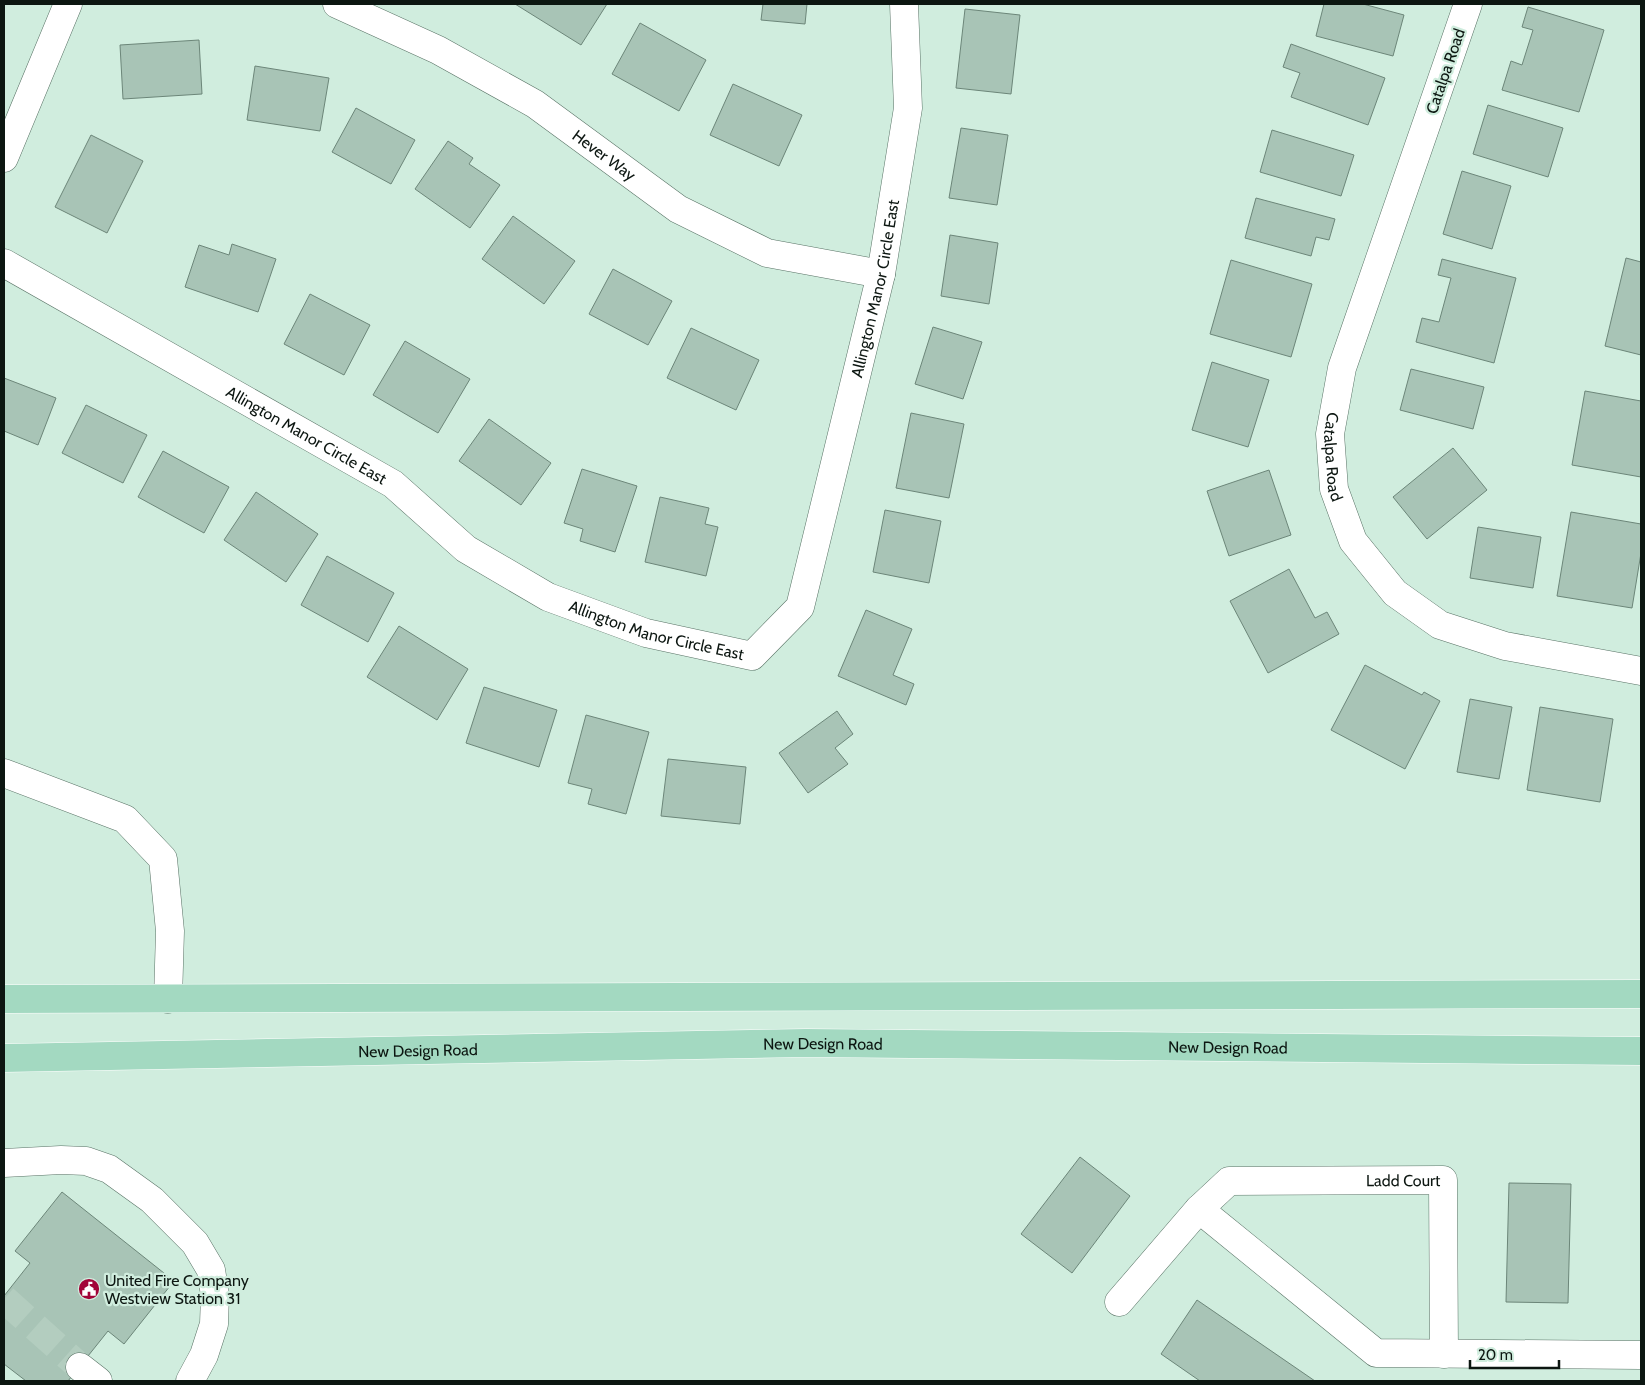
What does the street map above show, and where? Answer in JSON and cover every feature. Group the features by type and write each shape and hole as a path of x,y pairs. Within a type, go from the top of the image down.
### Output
{"main road":[{"path":"4,999 1641,994"},
{"name":"New Design Road","path":"4,1058 806,1043 1641,1051"}],"street":[{"path":"4,158 68,4"},
{"name":"Hever Way","path":"337,4 438,50 535,104 678,209 767,253 881,274"},
{"name":"Allington Manor Circle East","path":"4,263 392,484 466,549 548,597 646,633 752,656 800,607 881,274 908,108 904,4"},
{"name":"Catalpa Road","path":"1468,4 1342,368 1330,434 1334,489 1353,541 1395,593 1440,625 1505,646 1641,671"},
{"path":"4,773 125,819 163,859 170,931 168,999"},
{"path":"4,1163 62,1160 86,1161 108,1169 152,1200 195,1243 212,1270 215,1295 214,1324 204,1355 190,1381"},
{"name":"Ladd Court","path":"1119,1302 1199,1209 1229,1181 1444,1180 1444,1354"},
{"path":"1199,1209 1376,1353 1641,1355"}],"building":[{"path":"515,4 607,4 581,45"},
{"path":"763,4 807,4 805,24 761,20"},
{"path":"1324,4 1363,4 1404,15 1393,56 1316,36"},
{"path":"1528,7 1604,30 1579,112 1502,90 1511,61 1522,65 1533,30 1522,27"},
{"path":"965,9 1020,15 1011,94 956,88"},
{"path":"640,23 706,60 679,111 612,74"},
{"path":"199,40 202,94 123,99 120,45"},
{"path":"1291,44 1385,78 1368,125 1291,97 1300,73 1283,67"},
{"path":"255,66 329,78 320,131 247,120"},
{"path":"733,84 802,115 779,166 710,135"},
{"path":"1488,105 1563,128 1548,177 1473,154"},
{"path":"356,108 415,140 391,184 332,152"},
{"path":"961,128 1008,135 997,205 949,198"},
{"path":"1272,130 1354,155 1341,196 1260,172"},
{"path":"91,135 143,161 107,233 55,207"},
{"path":"448,141 473,158 469,164 500,185 470,228 415,189"},
{"path":"1462,171 1511,186 1492,249 1443,234"},
{"path":"1256,198 1335,219 1329,240 1316,237 1311,256 1245,238"},
{"path":"513,216 575,261 544,304 482,259"},
{"path":"950,235 998,243 989,304 941,296"},
{"path":"232,244 276,259 258,312 185,287 199,245 229,255"},
{"path":"1626,258 1641,262 1641,355 1605,346"},
{"path":"1442,259 1516,278 1494,363 1416,342 1422,318 1439,322 1451,278 1438,275"},
{"path":"1231,260 1312,284 1291,357 1210,334"},
{"path":"613,269 672,301 648,345 589,314"},
{"path":"310,294 370,325 344,375 284,344"},
{"path":"933,327 982,342 963,399 915,384"},
{"path":"691,328 759,360 736,410 667,378"},
{"path":"405,341 470,379 438,433 373,395"},
{"path":"1212,362 1269,380 1248,447 1192,430"},
{"path":"1411,369 1484,387 1473,429 1400,410"},
{"path":"4,378 56,398 38,445 4,431"},
{"path":"1585,391 1641,401 1641,477 1572,465"},
{"path":"86,405 147,435 123,483 62,453"},
{"path":"911,413 964,424 949,498 896,488"},
{"path":"489,419 551,463 521,505 459,461"},
{"path":"1453,448 1487,490 1427,539 1393,497"},
{"path":"163,451 229,487 204,533 138,497"},
{"path":"582,469 637,486 615,552 580,541 583,529 564,523"},
{"path":"1269,470 1291,535 1229,556 1207,491"},
{"path":"256,492 318,534 286,582 224,540"},
{"path":"660,497 709,508 705,524 718,527 706,576 645,562"},
{"path":"885,510 941,521 929,583 873,572"},
{"path":"1571,512 1641,524 1641,553 1632,608 1557,596"},
{"path":"1478,527 1541,537 1533,588 1470,578"},
{"path":"327,556 394,593 368,642 301,605"},
{"path":"1289,569 1315,618 1327,612 1339,634 1268,673 1230,601"},
{"path":"866,610 912,629 893,675 914,684 906,705 838,676"},
{"path":"399,626 468,669 437,720 367,677"},
{"path":"1365,665 1422,695 1424,692 1440,701 1405,769 1331,730"},
{"path":"484,687 557,710 539,767 466,743"},
{"path":"1470,699 1512,707 1499,779 1457,772"},
{"path":"1540,707 1613,719 1600,802 1527,790"},
{"path":"837,711 853,734 835,748 848,764 808,793 779,753"},
{"path":"586,715 649,732 626,814 588,804 592,789 568,783"},
{"path":"668,759 746,767 740,824 661,816"},
{"path":"1080,1157 1130,1196 1072,1273 1021,1234"},
{"path":"1509,1183 1571,1184 1568,1303 1506,1302"},
{"name":"United Fire Company Westview Station 31","path":"62,1192 174,1281 124,1344 108,1331 68,1381 26,1381 4,1364 4,1296 30,1263 15,1251"},
{"path":"1197,1300 1315,1381 1200,1381 1161,1354"}],"tunnel":[{"path":"4,1299 80,1367"}],"place":[{"name":"United Fire Company Westview Station 31","path":"89,1289"}]}
